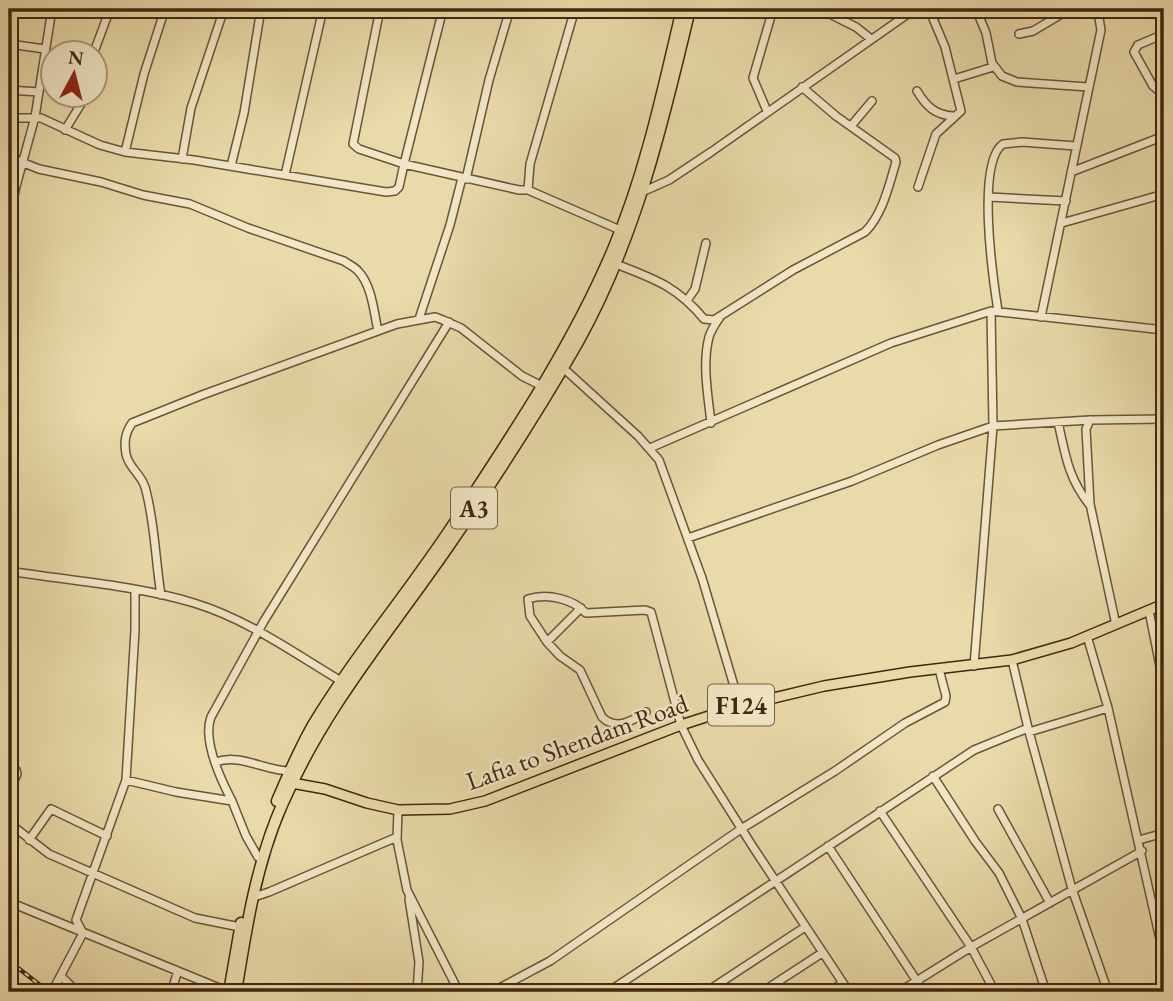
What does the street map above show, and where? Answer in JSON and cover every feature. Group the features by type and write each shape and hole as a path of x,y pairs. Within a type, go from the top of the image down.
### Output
{"highway":[{"name":"A3","path":"236,992 254,897 289,775 351,681 448,547 560,365 616,264 642,192 690,9"},
{"name":"A3","path":"229,992 240,927 272,811 312,727 341,681 436,551 542,386 560,365 594,292 641,170 682,12"}],"main road":[{"name":"Lafia to Shendam Road","path":"289,775 367,803 398,810 450,810 485,801 681,725 740,706 824,686 1012,660 1087,636 1164,604"}],"street":[{"path":"47,38 52,9"},
{"path":"99,38 110,9"},
{"path":"125,152 144,74 165,9"},
{"path":"182,159 191,108 224,9"},
{"path":"232,166 244,113 261,9"},
{"path":"285,175 323,9"},
{"path":"380,9 352,141 359,149 404,164 528,190 620,230"},
{"path":"9,118 41,118 100,145 125,152 392,192 399,187 443,9"},
{"path":"419,319 464,178 510,9"},
{"path":"528,190 530,164 575,9"},
{"path":"654,9 682,12"},
{"path":"767,111 753,78 773,9"},
{"path":"820,9 856,27 871,39"},
{"path":"642,192 669,180 915,9"},
{"path":"917,91 930,109 941,116 960,114 945,47 929,9"},
{"path":"976,9 986,33 993,67 1002,76 1017,82 1088,87"},
{"path":"1019,34 1033,31 1070,9"},
{"path":"1041,317 1101,30 1094,9"},
{"path":"1164,34 1138,46 1134,52 1156,90 1164,95"},
{"path":"9,44 38,48"},
{"path":"954,79 993,67"},
{"path":"704,319 714,320 793,270 854,239 874,223 896,162 889,153 802,87"},
{"path":"9,90 38,92 35,117 9,227"},
{"path":"851,126 872,101"},
{"path":"65,130 79,108"},
{"path":"918,187 936,134 953,116"},
{"path":"1071,172 1164,136"},
{"path":"974,666 993,426 994,311 988,241 994,154 1000,145 1022,142 1076,146"},
{"path":"9,157 39,169 190,204 247,228 344,261 358,270 363,278 371,298 378,331"},
{"path":"1062,223 1164,194"},
{"path":"989,197 1066,201"},
{"path":"688,299 695,289 706,243"},
{"path":"616,264 672,288 688,299 704,319 709,334 707,368 711,423"},
{"path":"650,448 891,343 994,311 1164,330"},
{"path":"709,334 720,316"},
{"path":"161,595 156,566 155,527 139,474 131,467 127,458 126,431 132,423 378,331 435,317 461,328 522,376 542,386"},
{"path":"258,857 219,776 207,732 209,722 258,631 449,322"},
{"path":"560,365 650,448 665,474 688,538 740,706"},
{"path":"688,538 852,481 938,445 993,426 1164,419"},
{"path":"1090,420 1086,429 1090,504 1116,625"},
{"path":"1058,422 1069,470 1077,488 1090,504"},
{"path":"9,571 161,595 196,604 258,631 341,681"},
{"path":"83,933 76,920 127,780 135,591"},
{"path":"646,712 624,724 608,722 602,717 580,670 560,656 547,642 530,616 528,599 537,597 570,601 586,613 645,610 652,612 681,725 704,770 849,992"},
{"path":"547,642 581,608"},
{"path":"1149,611 1164,686"},
{"path":"1087,636 1108,708 1164,957"},
{"path":"1012,660 1028,730 1072,889 1108,992"},
{"path":"492,992 550,961 741,829 835,771 905,723 944,702 946,696 939,669"},
{"path":"608,992 974,750 1028,730 1108,708"},
{"path":"216,762 243,760 289,775"},
{"path":"9,765 18,772 9,792"},
{"path":"933,776 999,873 1022,919 1046,992"},
{"path":"127,780 176,793 232,801"},
{"path":"29,840 51,809 107,836"},
{"path":"998,809 1050,903"},
{"path":"398,810 397,836 419,962 418,992"},
{"path":"880,811 971,947 995,992"},
{"path":"9,823 49,855 195,918 240,927"},
{"path":"1139,840 1164,833"},
{"path":"254,897 397,836"},
{"path":"828,846 877,925 924,992"},
{"path":"899,992 971,947 1142,851"},
{"path":"407,890 459,992"},
{"path":"9,902 229,992"},
{"path":"706,992 805,927"},
{"path":"52,992 83,933"},
{"path":"762,992 822,953"},
{"path":"171,992 178,971"},
{"path":"61,976 76,992"},
{"path":"828,992 843,983"}],"railway":[{"path":"9,961 49,992"}]}
